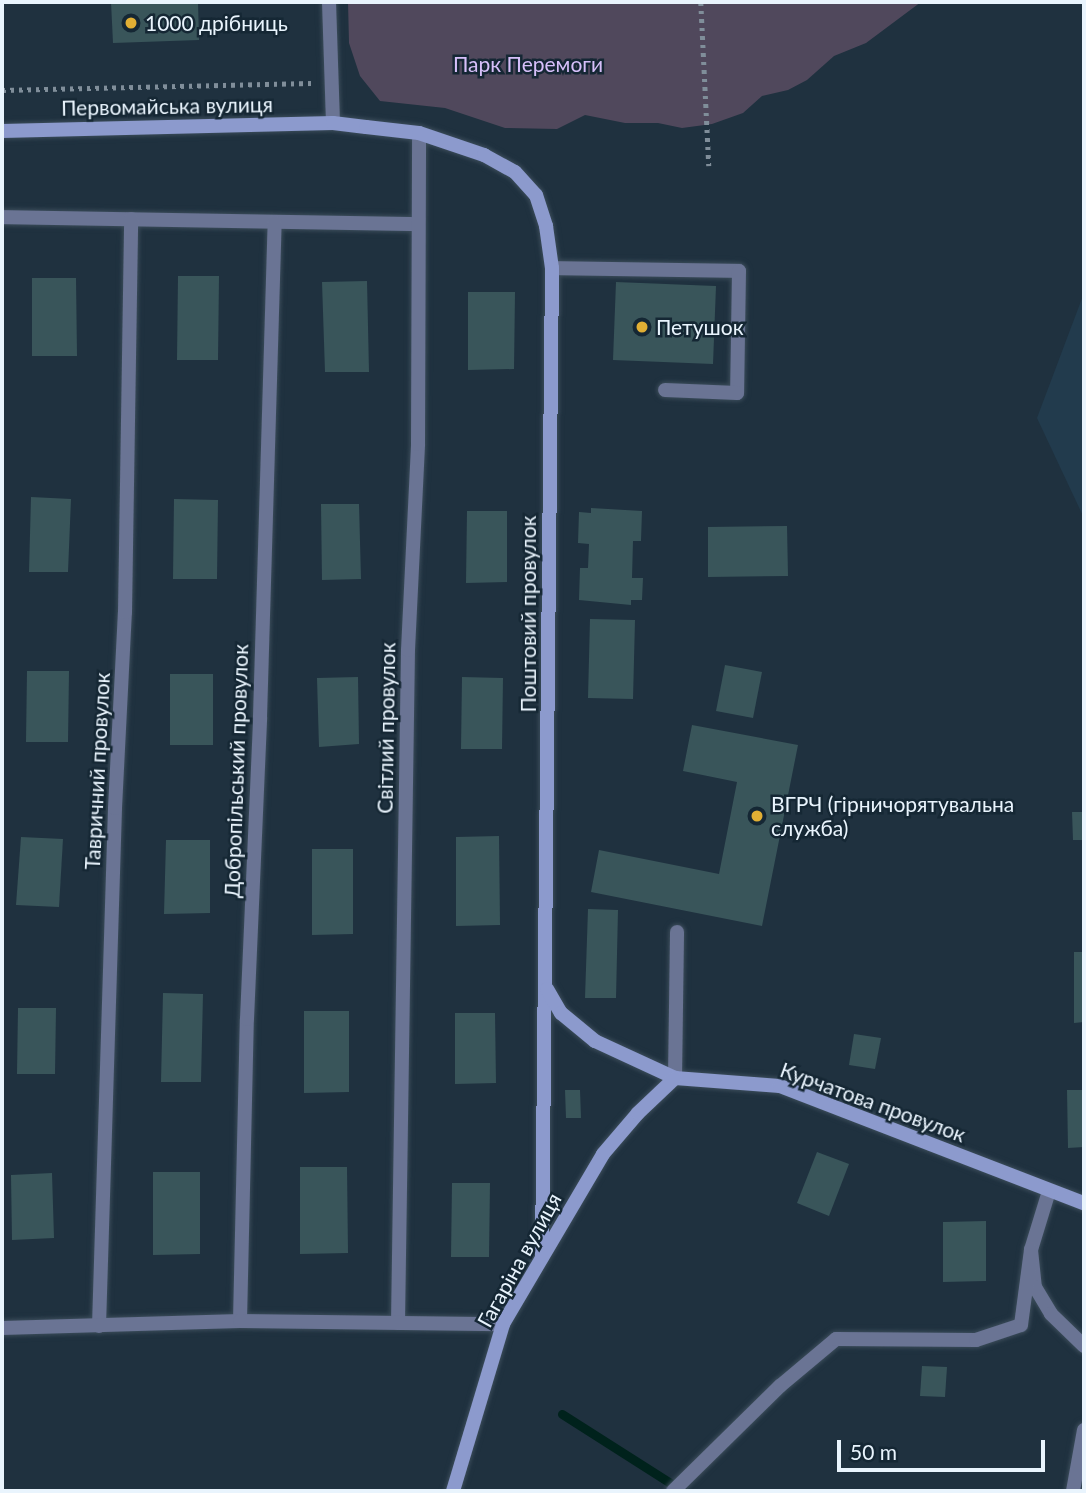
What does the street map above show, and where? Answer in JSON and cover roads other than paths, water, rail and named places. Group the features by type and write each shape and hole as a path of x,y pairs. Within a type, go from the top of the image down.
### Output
{"main road":[{"name":"Первомайська вулиця","path":"2,131 332,123"},
{"name":"Поштовий провулок","path":"332,123 419,133 484,155 515,172 536,195 546,226 552,268 542,1257"},
{"name":"Курчатова провулок","path":"546,988 561,1013 595,1041 675,1078 780,1086 1084,1203"},
{"name":"Гагаріна вулиця","path":"453,1491 503,1324 603,1154 638,1113 675,1078"}],"street":[{"path":"329,2 332,123"},
{"name":"Світлий провулок","path":"398,1323 408,664 418,444 419,133"},
{"path":"2,217 417,224"},
{"name":"Тавричний провулок","path":"99,1326 115,808 125,612 131,219"},
{"name":"Добропільський провулок","path":"240,1321 247,1019 261,703 275,222"},
{"path":"552,268 739,271 737,393 665,390"},
{"path":"675,1078 677,932"},
{"path":"673,1491 780,1386 836,1339 976,1340 1021,1325 1031,1250 1049,1191"},
{"path":"1031,1250 1035,1287 1051,1314 1084,1346"},
{"path":"2,1328 240,1321 503,1324"},
{"path":"1073,1491 1084,1430"}],"waterway":[{"path":"562,1414 683,1491"}],"place":[{"name":"1000 дрібниць","path":"131,23"},
{"name":"Петушок","path":"642,327"},
{"name":"ВГРЧ (гірничорятувальна служба)","path":"757,816"}],"park label":[{"name":"Парк Перемоги","path":"528,64"}]}
